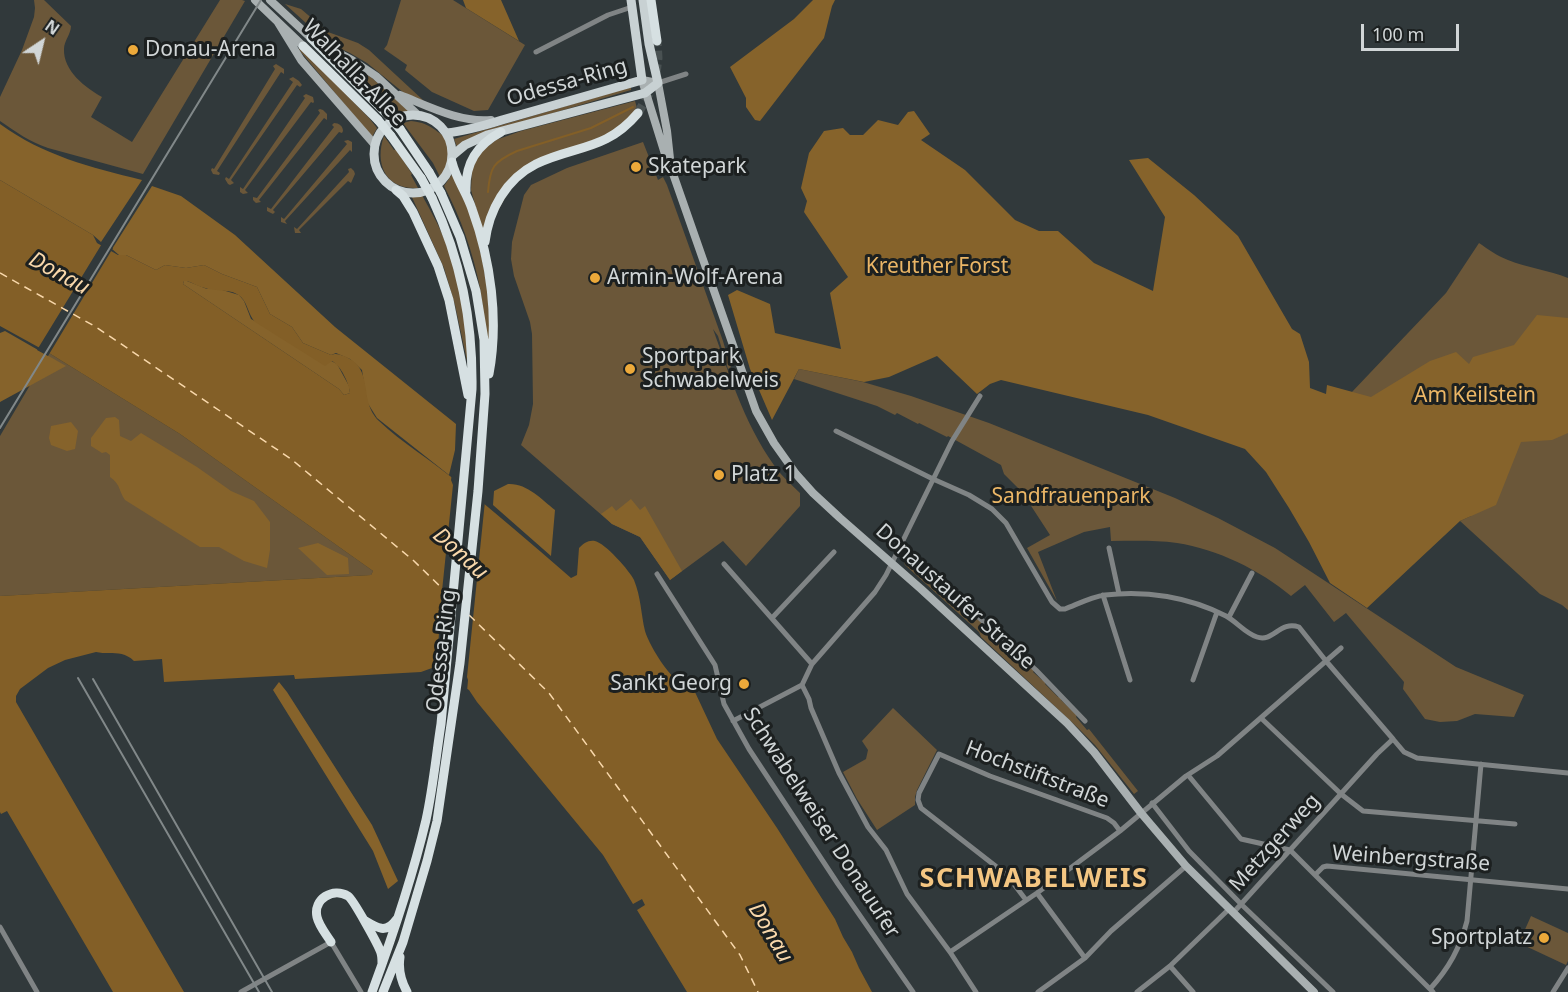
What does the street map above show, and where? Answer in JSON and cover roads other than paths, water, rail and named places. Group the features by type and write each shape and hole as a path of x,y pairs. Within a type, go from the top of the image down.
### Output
{"highway":[{"path":"651,0 657,41"},
{"name":"Walhalla-Allee","path":"311,38 382,116 391,136 425,175"},
{"name":"Walhalla-Allee","path":"303,46 382,116 400,129 425,175"},
{"path":"485,250 488,224 494,208 515,179 537,164 605,140 620,131 638,113"},
{"path":"466,194 468,173 475,154 490,138 501,132"},
{"path":"452,159 454,171 477,221 485,250 490,283 493,328 491,362 485,394"},
{"name":"Odessa-Ring","path":"383,992 403,942 437,820 460,663 478,491 485,394 484,340 476,291 460,237 441,193 425,175"},
{"name":"Odessa-Ring","path":"372,992 396,922 426,817 435,766 443,703 472,389 472,344 464,290 450,241 425,175"},
{"path":"396,190 403,196 413,212 438,266 449,300 471,403"},
{"path":"331,942 319,923 318,906 328,894 340,893 354,902 381,952 382,965"},
{"path":"362,919 378,928 389,928 396,922"},
{"path":"403,942 399,970 401,981 407,992"}],"main road":[{"name":"Walhalla-Allee","path":"255,0 303,46"},
{"name":"Walhalla-Allee","path":"270,0 311,38"},
{"name":"Donaustaufer Straße","path":"643,0 667,131 671,168"},
{"name":"Donaustaufer Straße","path":"632,4 642,80 665,154 748,390 765,429 784,458 813,493 1078,734 1186,866 1314,992"},
{"path":"277,21 301,60 375,145"},
{"path":"311,38 376,76 418,115"},
{"name":"Odessa-Ring","path":"447,133 477,128 642,80 658,83"},
{"name":"Odessa-Ring","path":"452,159 472,141 645,93 658,83"},
{"path":"395,93 464,118 478,121 502,120"},
{"path":"418,115 439,124 447,133 452,159 449,172 443,180 426,192 416,194 406,193 389,186 376,167 374,156 379,135 386,126 396,119 418,115"}],"street":[{"name":"Donaustaufer Straße","path":"536,52 632,4"},
{"path":"658,83 686,74"},
{"path":"733,721 802,685 812,664 875,592 886,575 952,441 980,396"},
{"path":"836,431 983,502 999,515 1012,532 1055,606 1059,609 1065,609 1103,595 1168,596 1229,617 1259,638 1270,636 1286,625 1293,624 1299,627 1404,752 1416,758 1568,773"},
{"name":"Donaustaufer Straße","path":"900,545 1021,655 1085,722"},
{"path":"1109,548 1119,594"},
{"path":"772,618 834,552"},
{"path":"724,564 812,664"},
{"path":"1229,617 1252,573"},
{"name":"Schwabelweiser Donauufer","path":"657,574 715,665 724,704 762,769 913,992"},
{"path":"1103,595 1130,680"},
{"path":"1192,680 1217,612"},
{"path":"950,952 1120,831 1152,803 1211,760 1341,648"},
{"path":"802,685 840,773 868,827 886,850 908,894 976,992"},
{"name":"Metzgerweg","path":"1261,718 1341,794"},
{"name":"Metzgerweg","path":"1137,992 1154,980 1231,911 1242,905 1393,739"},
{"name":"Hochstiftstraße","path":"1026,900 1007,875 921,807 918,800 920,793 939,754 990,776 1107,819 1114,823 1120,831"},
{"path":"1315,875 1431,991 1460,946 1467,921 1481,764"},
{"path":"1188,775 1241,839 1290,850"},
{"path":"1341,794 1359,809 1369,813 1515,824"},
{"path":"1152,803 1189,851 1333,992"},
{"name":"Weinbergstraße","path":"1290,850 1315,875 1327,866 1568,889"},
{"path":"1038,992 1085,958 1111,931 1186,866"},
{"path":"1037,892 1085,958"},
{"path":"0,927 37,992"},
{"path":"241,992 331,942 361,992"},
{"path":"1170,966 1193,992"},
{"path":"1556,991 1568,968"}],"water":[{"name":"Donau","path":"0,180 93,235 97,243 118,255 126,255 156,270 165,265 186,268 204,265 257,287 270,314 292,327 303,343 331,355 344,356 354,362 363,376 372,412 379,421 470,492 571,578 577,575 581,546 586,542 595,541 605,547 623,564 634,580 640,599 645,631 658,657 671,675 687,688 694,690 717,739 835,919 872,992 687,992 637,910 645,905 642,899 633,904 603,855 469,690 432,668 421,672 295,679 294,675 164,682 162,659 134,661 125,655 96,652 65,660 48,668 20,689 16,702 184,992 113,992 7,811 1,814 0,812 0,596 371,575 373,571 180,434 49,353 0,326","holes":["187,281 209,289 237,294 243,300 255,322 325,366 332,361 335,363 344,375 350,393 344,395 339,389 183,284"]}],"waterway":[{"path":"488,192 494,166 503,159 517,151 591,128 633,107"}],"tunnel":[{"path":"656,73 657,41"},
{"path":"638,113 650,92"}],"railway":[{"path":"0,428 261,0"},
{"path":"78,678 259,992"},
{"path":"93,679 272,992"}],"place":[{"name":"Donau-Arena","path":"133,50"},
{"name":"Skatepark","path":"636,167"},
{"name":"Armin-Wolf-Arena","path":"595,278"},
{"name":"Sportpark Schwabelweis","path":"630,369"},
{"name":"Platz 1","path":"719,475"},
{"name":"Sankt Georg","path":"744,684"},
{"name":"Sportplatz","path":"1544,938"}],"district":[{"name":"SCHWABELWEIS","path":"1034,879"}],"park label":[{"name":"Kreuther Forst","path":"937,267"},
{"name":"Am Keilstein","path":"1475,396"},
{"name":"Sandfrauenpark","path":"1071,497"}]}
